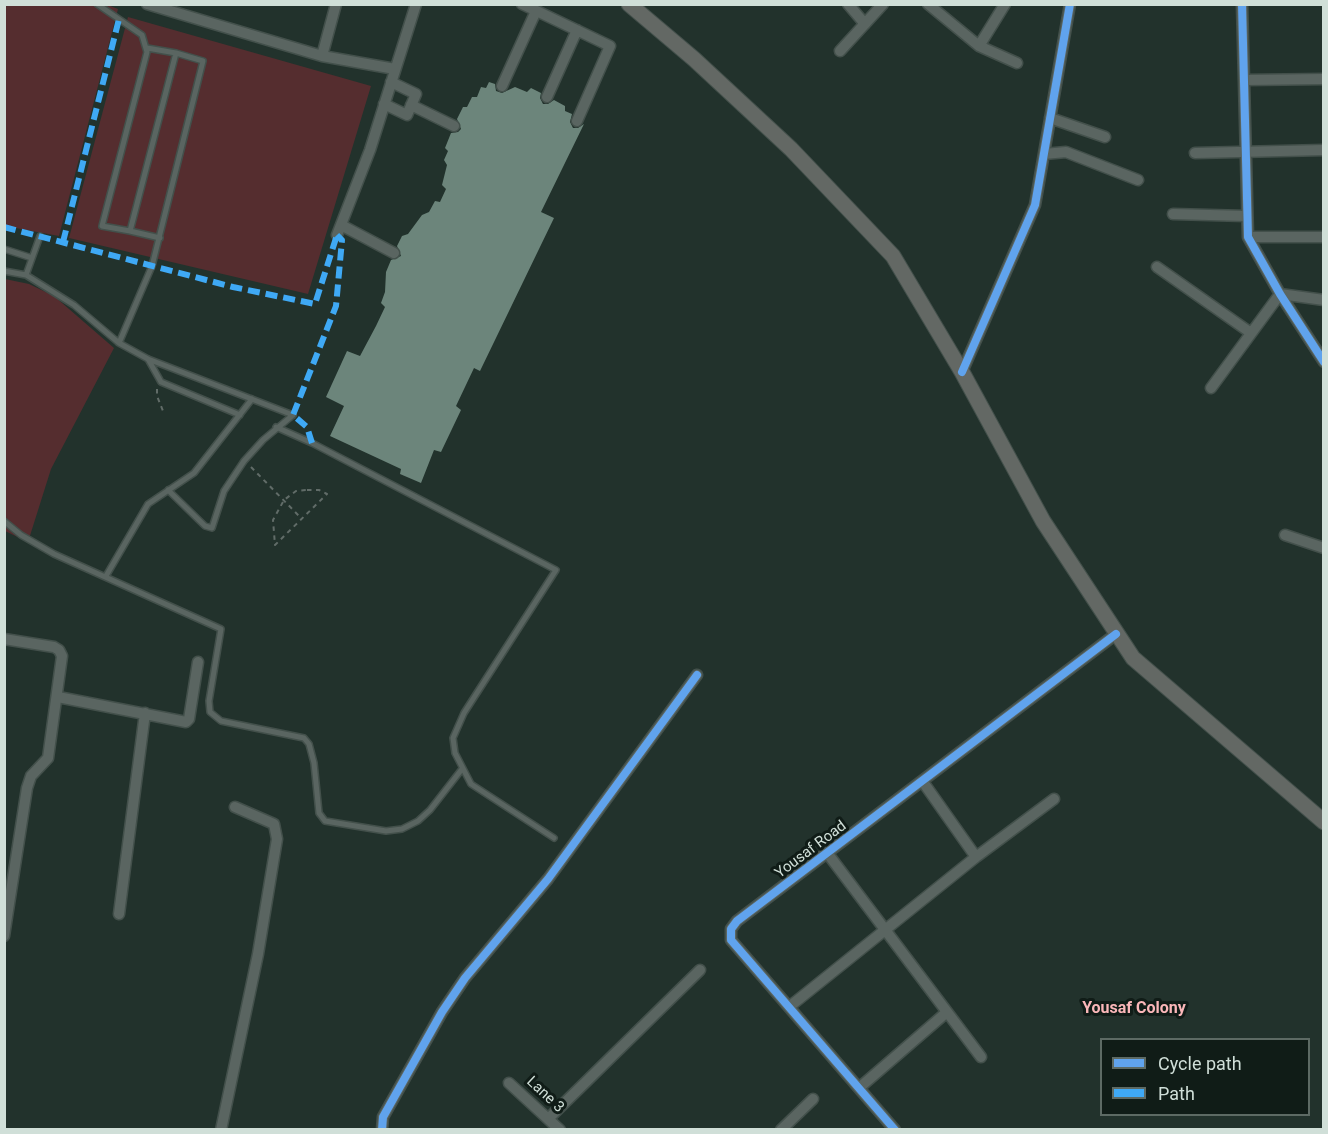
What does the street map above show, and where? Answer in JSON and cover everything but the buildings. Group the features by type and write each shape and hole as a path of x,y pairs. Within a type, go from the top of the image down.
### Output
{"main road":[{"path":"629,4 694,59 790,148 893,256 962,372 1043,521 1133,658 1323,822"}],"street":[{"path":"147,4 322,56 395,69"},
{"path":"322,56 336,4"},
{"path":"394,253 339,230 370,150 416,4"},
{"path":"522,4 610,46 577,122"},
{"path":"848,4 865,24"},
{"path":"840,51 883,4"},
{"path":"928,4 979,46 1017,63"},
{"path":"979,46 1005,4"},
{"path":"962,372 1035,205 1070,4"},
{"path":"1242,4 1248,237 1280,294 1323,362"},
{"path":"502,86 536,11"},
{"path":"547,97 577,30"},
{"path":"1245,80 1323,79"},
{"path":"384,104 407,115 416,94 391,82"},
{"path":"411,105 454,126"},
{"path":"1050,118 1105,137"},
{"path":"1195,153 1323,150"},
{"path":"1044,154 1066,152 1138,180"},
{"path":"1173,214 1246,216"},
{"path":"1248,237 1323,237"},
{"path":"1157,267 1251,333"},
{"path":"1280,294 1323,300"},
{"path":"1211,388 1280,294"},
{"path":"1285,535 1323,548"},
{"name":"Yousaf Road","path":"895,1130 731,939 731,929 737,921 1116,634"},
{"path":"4,639 59,650 62,669 48,758 31,776 27,788 4,936"},
{"path":"58,697 180,721 189,719 198,662"},
{"path":"382,1130 383,1117 442,1012 465,978 548,879 697,675"},
{"path":"119,914 145,713"},
{"path":"923,782 976,857"},
{"path":"789,1006 976,857 1054,799"},
{"path":"221,1130 258,954 277,839 274,824 235,807"},
{"path":"828,854 981,1057"},
{"path":"548,1119 700,970"},
{"path":"859,1088 947,1012"},
{"name":"Lane 3","path":"510,1083 560,1130"},
{"path":"781,1130 813,1100"}],"lane":[{"path":"97,4 142,35 147,48 102,226 160,238"},
{"path":"119,343 149,273 160,238 203,61 147,48"},
{"path":"130,231 176,53"},
{"path":"26,274 40,236"},
{"path":"4,249 32,258"},
{"path":"4,271 26,274 74,305 119,343 148,359 293,415 276,427 244,461 224,491 212,528 205,526 168,490"},
{"path":"148,359 161,382 240,415"},
{"path":"106,576 148,504 194,473 252,399"},
{"path":"276,427 323,448 556,570 456,729 453,738 455,753 471,784 554,838"},
{"path":"4,521 21,535 54,554 222,629 209,701 210,712 221,721 304,738 309,744 314,763 319,813 325,821 386,831 402,829 418,821 430,810 462,769"}],"path":[{"path":"161,382 157,396 163,411"},
{"path":"244,461 302,519"},
{"path":"319,490 327,495 302,519 275,544 273,520 284,500 296,491 319,490"}],"shaded area":[{"path":"105,4 118,9 59,236 5,226 4,5"},
{"path":"128,17 371,86 308,294 69,238"},
{"path":"5,279 29,284 54,296 114,348 51,469 28,542 5,531"}],"marked path":[{"path":"63,242 119,19"},
{"path":"4,227 233,287 315,304 337,235"},
{"path":"312,443 307,427 293,415 336,306 342,240 337,235"}],"cycle path":[{"path":"962,372 1035,205 1070,4"},
{"path":"1242,4 1248,237 1280,294 1324,362"},
{"path":"895,1130 731,940 731,929 737,921 1116,634"},
{"path":"382,1130 383,1117 442,1012 465,978 548,879 697,675"}],"district":[{"name":"Yousaf Colony","path":"1134,1009"}]}
